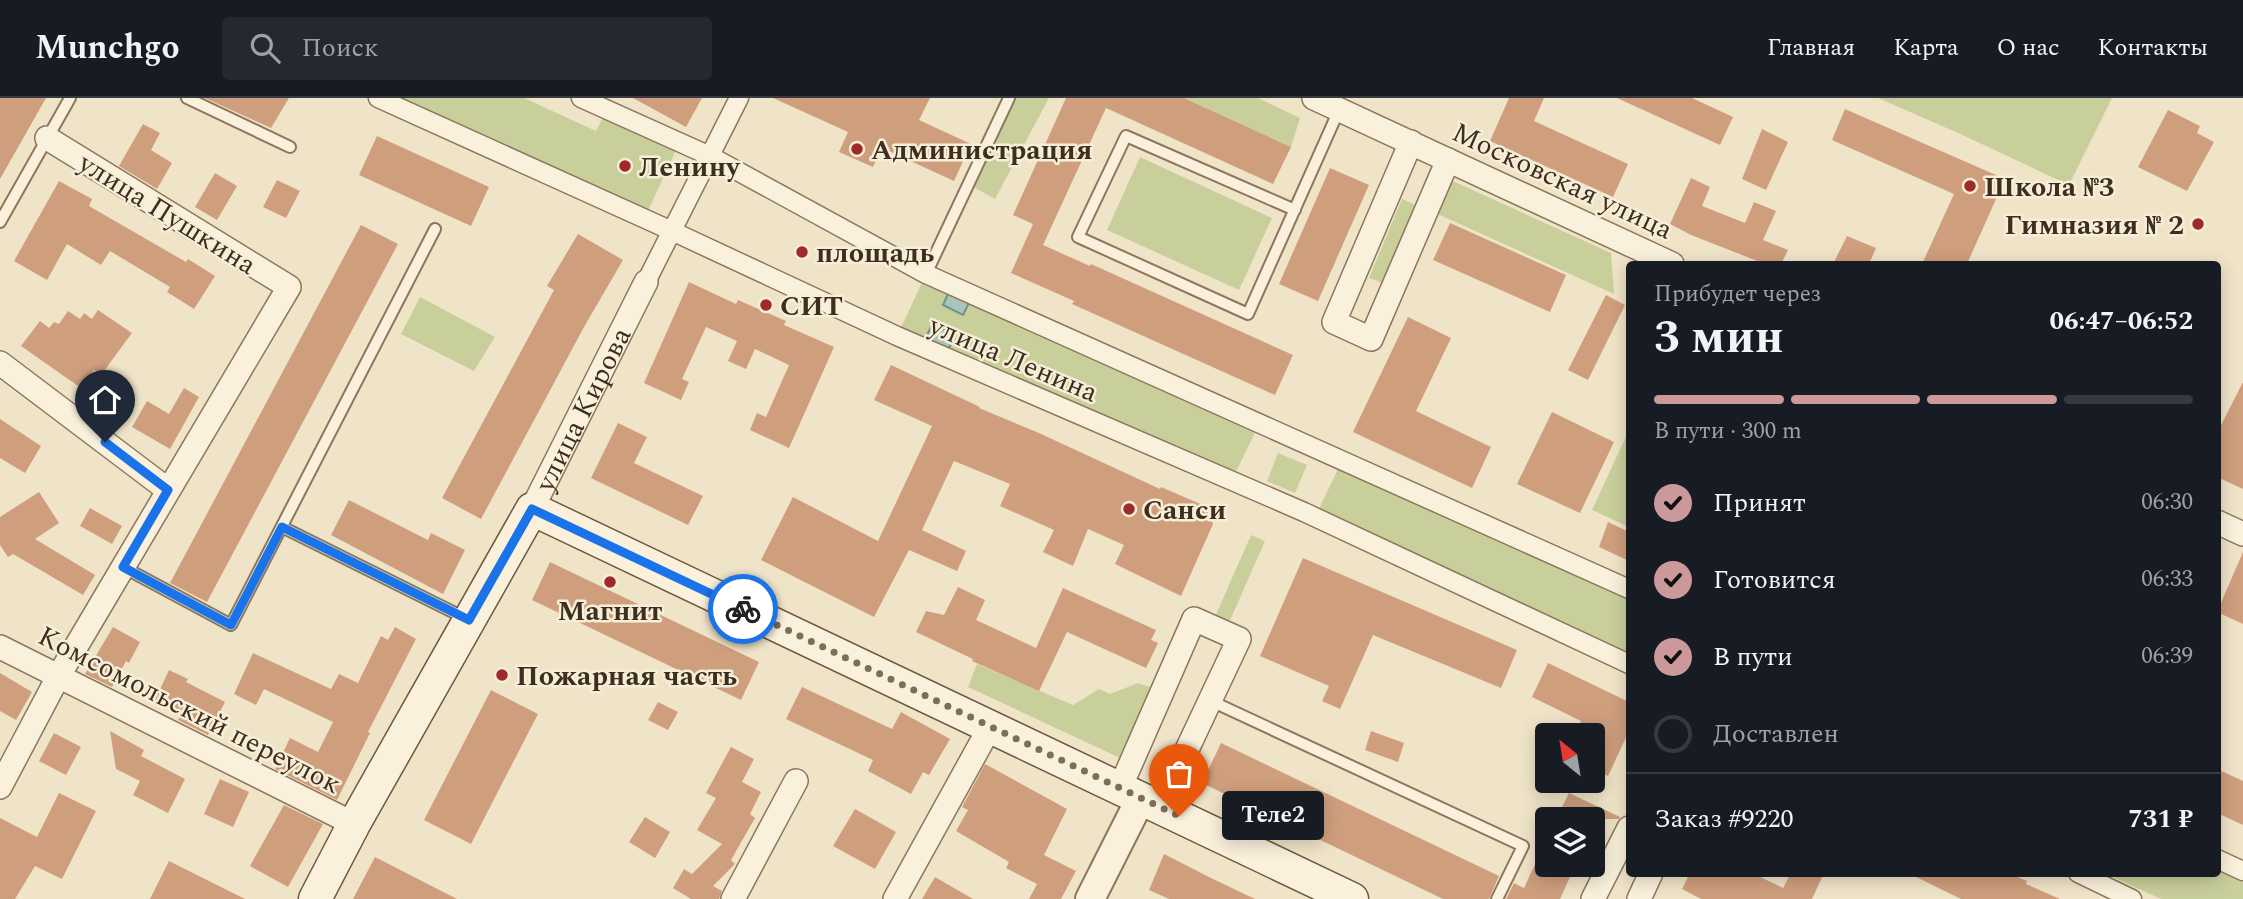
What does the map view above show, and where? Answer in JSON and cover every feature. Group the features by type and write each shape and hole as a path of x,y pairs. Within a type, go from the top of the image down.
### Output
{"main road":[{"name":"улица Кирова","path":"315,899 354,824 532,509"},
{"path":"532,509 1352,899"}],"street":[{"name":"улица Ленина","path":"378,98 897,336 1304,512 1626,663"},
{"name":"улица Ленина","path":"581,98 710,156 926,274 1626,588"},
{"name":"улица Кирова","path":"532,509 739,98"},
{"name":"Московская улица","path":"1314,98 1666,261"},
{"name":"улица Пушкина","path":"47,138 289,287 168,490"},
{"path":"1411,142 1334,322 1371,339 1448,160"},
{"path":"0,362 168,490 58,677 0,787"},
{"path":"2221,524 2243,534"},
{"path":"1090,899 1140,798 1194,619 1239,639 1211,701 1140,798"},
{"name":"Комсомольский переулок","path":"0,647 354,824"},
{"path":"895,899 990,727"},
{"path":"733,899 796,781"},
{"path":"1593,899 1626,834"},
{"path":"2221,861 2243,871"},
{"path":"1639,899 1649,877"},
{"path":"2086,877 2133,899"}],"lane":[{"path":"0,222 70,98"},
{"path":"187,98 290,147"},
{"path":"926,274 1009,98"},
{"path":"1295,209 1126,136 1078,237 1248,314 1295,209 1339,110"},
{"path":"123,567 231,625 435,229"},
{"path":"282,527 469,620"},
{"path":"1211,701 1523,846 1497,899"}],"green space":[{"path":"400,98 524,98 596,131 603,117 676,150 648,211"},
{"path":"1017,98 1049,98 995,199 970,185"},
{"path":"1184,98 1258,98 1300,118 1291,147"},
{"path":"1878,98 2112,98 2069,185"},
{"path":"1140,157 1272,218 1239,290 1107,230"},
{"path":"1446,178 1611,253 1614,294 1431,211"},
{"path":"1402,199 1415,205 1382,283 1369,278"},
{"path":"926,274 1255,433 1231,482 975,358 970,368 897,336"},
{"path":"420,297 495,337 474,371 401,334"},
{"path":"1626,436 1626,526 1592,510"},
{"path":"1278,453 1307,465 1295,493 1267,481"},
{"path":"1339,467 1626,599 1626,658 1316,515"},
{"path":"1251,535 1265,541 1228,625 1214,619"},
{"path":"977,664 1073,705 1099,689 1110,694 1138,683 1150,687 1120,758 968,687"},
{"path":"2221,872 2243,882 2243,899 2161,899 2113,877 2221,877"}],"water":[{"path":"950,289 971,299 963,315 943,305"},
{"path":"932,325 955,334 948,351 924,341"}],"building":[{"path":"0,98 46,98 0,179"},
{"path":"205,98 289,98 271,128"},
{"path":"633,98 702,98 686,127"},
{"path":"773,98 930,98 919,120 971,144 954,181 882,148 873,167 839,152 848,132"},
{"path":"1066,98 1184,98 1291,147 1273,184 1106,108 1043,245 1293,355 1275,395 1072,304 1074,301 1011,273 1033,224 1013,215"},
{"path":"1509,98 1544,98 1534,121 1628,164 1613,197 1490,141"},
{"path":"1617,98 1692,98 1733,117 1720,145"},
{"name":"Школа №3","path":"1845,109 2005,179 1968,261 1923,261 1954,194 1832,140"},
{"path":"2168,110 2200,126 2197,133 2214,142 2187,191 2138,167"},
{"path":"143,124 160,133 151,150 172,163 157,189 119,166"},
{"path":"1762,129 1788,142 1766,190 1742,179"},
{"path":"377,136 489,187 471,226 359,175"},
{"path":"1330,168 1369,185 1318,301 1279,284"},
{"path":"215,173 237,186 217,220 195,207"},
{"path":"1691,178 1710,187 1702,206 1745,223 1754,202 1776,211 1763,240 1788,250 1782,261 1757,261 1670,224"},
{"path":"277,180 300,191 286,218 263,207"},
{"path":"59,181 92,199 89,206 215,276 194,309 167,292 170,287 110,251 101,265 67,244 47,280 14,261"},
{"path":"1450,223 1566,275 1550,312 1433,260"},
{"path":"361,225 398,244 207,602 170,583"},
{"path":"578,234 623,260 481,519 442,498 554,290 547,286"},
{"path":"1847,236 1876,248 1870,261 1834,261"},
{"path":"689,282 736,304 738,300 786,321 784,325 834,347 789,448 750,430 757,413 766,417 789,365 755,349 746,369 728,361 737,341 706,327 682,379 689,382 681,400 644,383"},
{"path":"1606,295 1625,305 1588,380 1568,370"},
{"path":"98,310 132,333 101,375 94,370 81,388 21,346 40,321 49,328 54,322 59,324 68,311 80,319 84,313 92,319"},
{"path":"1408,317 1451,338 1416,411 1491,447 1472,488 1353,432"},
{"path":"891,365 979,408 1160,489 1161,487 1205,506 1213,524 1181,596 1115,564 1124,545 1088,529 1073,566 1043,552 1054,530 1000,506 1010,484 954,461 922,530 966,551 957,571 909,550 874,617 761,560 793,497 878,541 932,426 874,400"},
{"path":"2243,382 2243,489 2221,479 2221,425"},
{"path":"184,388 199,397 170,449 132,427 147,401 169,414"},
{"path":"1552,412 1614,442 1580,513 1517,484"},
{"path":"0,419 41,446 25,473 0,458"},
{"path":"618,423 647,437 634,463 703,496 688,525 591,478"},
{"path":"39,492 59,523 35,539 95,575 83,595 13,554 8,557 0,545 0,517"},
{"path":"349,500 428,540 431,533 465,550 443,594 331,535"},
{"path":"90,508 122,526 112,544 80,526"},
{"path":"1608,522 1626,531 1626,560 1599,547"},
{"path":"2243,552 2243,624 2221,614 2221,603"},
{"path":"1303,558 1517,650 1501,688 1373,635 1340,709 1322,701 1329,686 1260,656"},
{"path":"550,562 759,662 741,700 532,600"},
{"path":"958,587 985,600 976,620 1036,648 1063,588 1156,630 1151,640 1158,643 1146,668 1067,632 1039,691 916,632 926,611 944,615"},
{"path":"113,627 140,642 112,687 85,674"},
{"path":"395,627 416,639 368,732 370,733 337,800 275,769 290,738 318,752 333,722 264,689 256,705 234,694 253,653 331,689 339,674 358,683 381,636 388,640"},
{"path":"1548,663 1626,701 1626,737 1608,776 1605,774 1605,723 1580,723 1581,721 1532,697"},
{"path":"169,670 225,702 208,735 178,720 181,715 154,702"},
{"path":"0,673 32,692 16,720 0,711"},
{"path":"802,687 892,729 901,712 950,739 929,775 923,772 911,794 868,771 873,760 786,719"},
{"path":"491,690 538,714 471,844 424,820"},
{"path":"658,702 678,712 668,730 648,720"},
{"path":"110,731 144,750 141,756 185,779 168,813 133,795 140,781 116,769"},
{"path":"1371,731 1404,743 1398,762 1365,750"},
{"path":"54,733 81,747 66,775 39,761"},
{"path":"1221,743 1499,876 1489,899 1443,899 1202,783"},
{"path":"731,747 754,759 742,782 761,792 750,814 755,818 731,860 735,864 713,886 722,891 719,899 691,899 673,888 684,869 692,874 722,844 697,830 716,798 706,793"},
{"path":"985,764 1067,809 1044,855 1076,871 1061,899 1029,899 1037,884 1006,868 1009,862 956,831 968,810 962,807"},
{"path":"2221,771 2243,781 2243,825 2221,815"},
{"path":"220,779 249,792 233,827 204,814"},
{"path":"59,793 96,811 62,879 35,866 15,899 0,899 0,818 37,837"},
{"path":"1569,793 1599,807 1562,807"},
{"path":"284,805 323,824 288,887 250,866"},
{"path":"855,809 896,832 875,869 833,846"},
{"path":"1605,810 1620,817 1605,819"},
{"path":"645,817 670,832 655,858 629,842"},
{"path":"1164,854 1255,899 1169,899 1149,890"},
{"path":"375,857 457,899 353,899"},
{"path":"169,861 245,899 150,899"},
{"path":"1535,864 1535,877 1570,877 1560,899 1506,899 1514,883 1524,888"},
{"path":"935,877 973,899 922,899"},
{"path":"1688,877 1760,877 1783,888 1789,877 1822,877 1812,899 1701,899 1682,889"},
{"path":"1916,877 2018,877 2027,881 2026,884 2060,899 1961,899"}],"way so far":[{"path":"743,609 1179,816"}],"place":[{"name":"Администрация","path":"857,149"},
{"name":"Ленину","path":"625,166"},
{"name":"Школа №3","path":"1970,186"},
{"name":"Гимназия № 2","path":"2198,224"},
{"name":"площадь","path":"802,252"},
{"name":"СИТ","path":"766,305"},
{"name":"Санси","path":"1129,509"},
{"name":"Магнит","path":"610,582"},
{"name":"Пожарная часть","path":"502,675"},
{"name":"Теле2","path":"1179,816"}],"route":[{"path":"105,442 168,490 123,567 231,625 282,527 469,620 532,509 743,609"}]}
